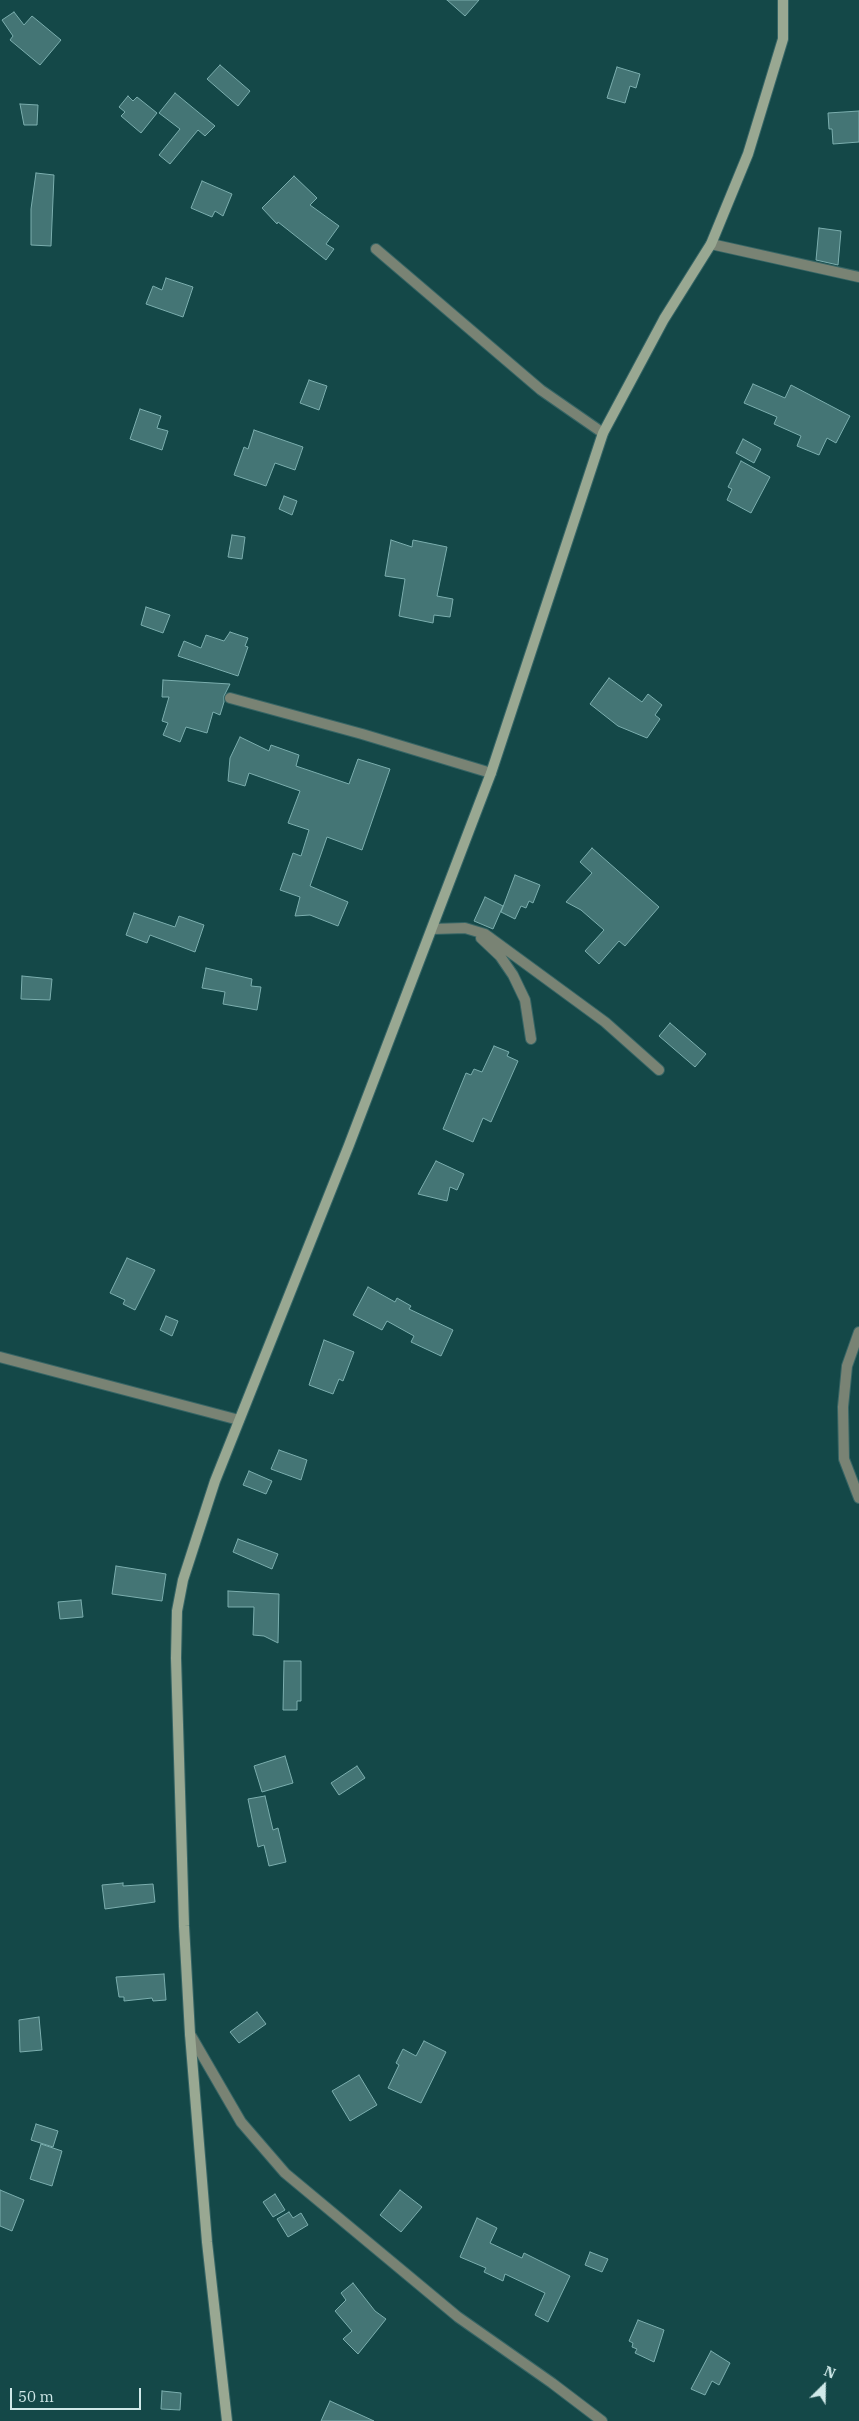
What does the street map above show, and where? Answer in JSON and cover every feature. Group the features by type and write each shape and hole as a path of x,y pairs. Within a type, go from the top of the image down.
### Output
{"street":[{"path":"227,2421 207,2242 190,2034 176,1658 177,1611 183,1580 197,1534 239,1420 433,929 491,773 602,433 664,319 711,244 748,154 778,61 783,38 783,0"},
{"path":"711,244 859,277"},
{"path":"376,249 541,390 602,433"},
{"path":"230,698 362,734 491,773"},
{"path":"433,929 466,928 485,934 589,1010 659,1070"},
{"path":"466,928 484,939 513,974 525,1000 531,1039"},
{"path":"859,1332 847,1366 842,1407 844,1459 859,1498"},
{"path":"0,1357 239,1420"},
{"path":"190,2034 241,2122 285,2173 458,2318 552,2383 602,2421"}],"building":[{"path":"447,0 479,0 465,16"},
{"path":"14,12 24,25 32,16 61,40 40,65 10,40 13,36 2,20"},
{"path":"220,65 250,91 238,106 207,79"},
{"path":"617,67 640,74 636,88 630,86 625,103 607,98"},
{"path":"175,93 215,126 205,136 198,130 170,164 159,155 180,129 159,113"},
{"path":"128,96 133,101 137,97 157,113 141,133 121,116 125,112 119,107"},
{"path":"20,104 38,105 37,125 24,125"},
{"path":"859,111 859,142 833,144 832,129 829,129 828,113"},
{"path":"36,173 54,175 51,246 31,245 31,209"},
{"path":"294,176 317,198 310,205 339,226 326,244 334,249 326,260 278,222 277,224 262,208"},
{"path":"202,181 232,194 223,216 215,211 212,217 191,208"},
{"path":"819,228 841,231 838,265 816,260"},
{"path":"166,278 193,287 183,317 146,304 153,286 162,290"},
{"path":"309,380 327,386 319,410 300,403"},
{"path":"753,384 785,398 791,385 850,416 836,443 827,438 819,455 797,446 801,436 774,424 777,417 744,403"},
{"path":"140,409 161,416 157,428 168,431 162,450 130,439"},
{"path":"254,430 303,447 295,470 275,463 266,486 234,475 244,447 248,449"},
{"path":"743,439 761,449 754,463 736,453"},
{"path":"741,461 770,477 751,513 727,500 732,489 728,487"},
{"path":"284,496 297,501 292,515 279,509"},
{"path":"232,535 245,537 242,559 228,557"},
{"path":"391,540 412,547 413,540 447,547 437,596 453,599 450,617 434,615 433,623 399,616 405,579 385,576"},
{"path":"146,607 170,615 163,633 141,625"},
{"path":"230,632 248,638 245,646 248,647 238,676 178,656 184,641 201,648 206,635 224,641"},
{"path":"609,678 642,702 648,694 662,705 655,715 660,719 647,738 618,726 590,704"},
{"path":"163,680 230,684 224,696 220,715 213,712 207,733 186,727 180,742 163,735 168,723 162,721 169,697 162,697"},
{"path":"240,737 269,751 271,745 299,755 296,766 349,784 358,759 390,769 362,850 327,837 310,886 348,902 338,926 310,915 295,916 300,897 280,890 293,853 301,856 309,830 288,823 300,791 249,773 245,786 228,781 230,758"},
{"path":"592,848 659,907 625,946 619,941 599,964 585,951 604,930 581,910 566,902 592,873 580,862"},
{"path":"515,875 540,885 533,903 529,901 526,908 521,906 515,919 501,912"},
{"path":"485,897 503,906 493,929 474,921"},
{"path":"134,913 175,927 179,916 204,925 195,952 150,935 147,943 126,935"},
{"path":"206,968 252,979 251,986 261,987 257,1010 223,1004 225,992 202,988"},
{"path":"22,976 52,979 50,1000 21,999"},
{"path":"670,1023 706,1054 695,1067 659,1036"},
{"path":"494,1046 509,1052 507,1056 518,1061 491,1122 483,1118 473,1142 443,1129 466,1073 471,1075 474,1069 482,1072"},
{"path":"436,1161 464,1174 457,1190 450,1187 447,1201 418,1194"},
{"path":"127,1258 155,1270 135,1310 123,1304 125,1300 110,1293"},
{"path":"368,1287 395,1302 397,1298 411,1306 409,1309 453,1330 441,1356 411,1342 414,1336 387,1321 382,1330 353,1315"},
{"path":"166,1316 178,1321 172,1336 160,1330"},
{"path":"324,1340 354,1352 343,1381 339,1379 333,1394 309,1385"},
{"path":"279,1450 307,1460 301,1480 271,1469"},
{"path":"249,1471 272,1481 266,1494 243,1485"},
{"path":"238,1539 278,1554 272,1569 233,1552"},
{"path":"116,1566 166,1574 162,1601 112,1594"},
{"path":"228,1591 279,1594 278,1643 264,1636 253,1635 254,1607 228,1607"},
{"path":"81,1600 83,1617 60,1619 58,1602"},
{"path":"284,1661 301,1661 301,1701 297,1701 297,1710 283,1710"},
{"path":"285,1756 293,1783 262,1792 254,1766"},
{"path":"357,1766 365,1778 339,1795 331,1783"},
{"path":"265,1796 273,1830 278,1828 286,1862 269,1866 264,1845 258,1847 248,1799"},
{"path":"123,1883 123,1886 153,1884 155,1902 105,1909 102,1885"},
{"path":"164,1974 166,2000 153,2001 152,1998 124,2001 124,1997 119,1997 116,1977"},
{"path":"257,2012 266,2024 239,2043 230,2032"},
{"path":"39,2017 42,2050 20,2052 19,2020"},
{"path":"424,2041 446,2052 421,2103 388,2088 399,2065 396,2063 403,2049 416,2056"},
{"path":"359,2075 377,2105 350,2121 332,2091"},
{"path":"36,2124 58,2131 53,2147 31,2140"},
{"path":"41,2144 62,2151 52,2186 30,2179"},
{"path":"0,2190 24,2200 12,2231 0,2226"},
{"path":"400,2190 422,2207 401,2232 380,2215"},
{"path":"275,2194 285,2210 273,2217 263,2202"},
{"path":"289,2212 293,2218 301,2213 308,2225 288,2237 277,2219"},
{"path":"477,2218 497,2228 490,2243 522,2258 524,2253 570,2276 548,2322 535,2315 545,2293 505,2274 503,2281 484,2272 486,2268 460,2257"},
{"path":"590,2252 608,2259 602,2272 585,2265"},
{"path":"353,2283 375,2311 386,2319 358,2354 343,2339 352,2331 335,2311 346,2300 341,2293"},
{"path":"638,2320 664,2330 654,2362 635,2353 637,2349 632,2347 633,2343 629,2341"},
{"path":"711,2351 730,2363 719,2385 712,2381 705,2395 691,2389"},
{"path":"162,2391 181,2393 180,2410 161,2409"},
{"path":"330,2401 374,2421 321,2421"}]}
